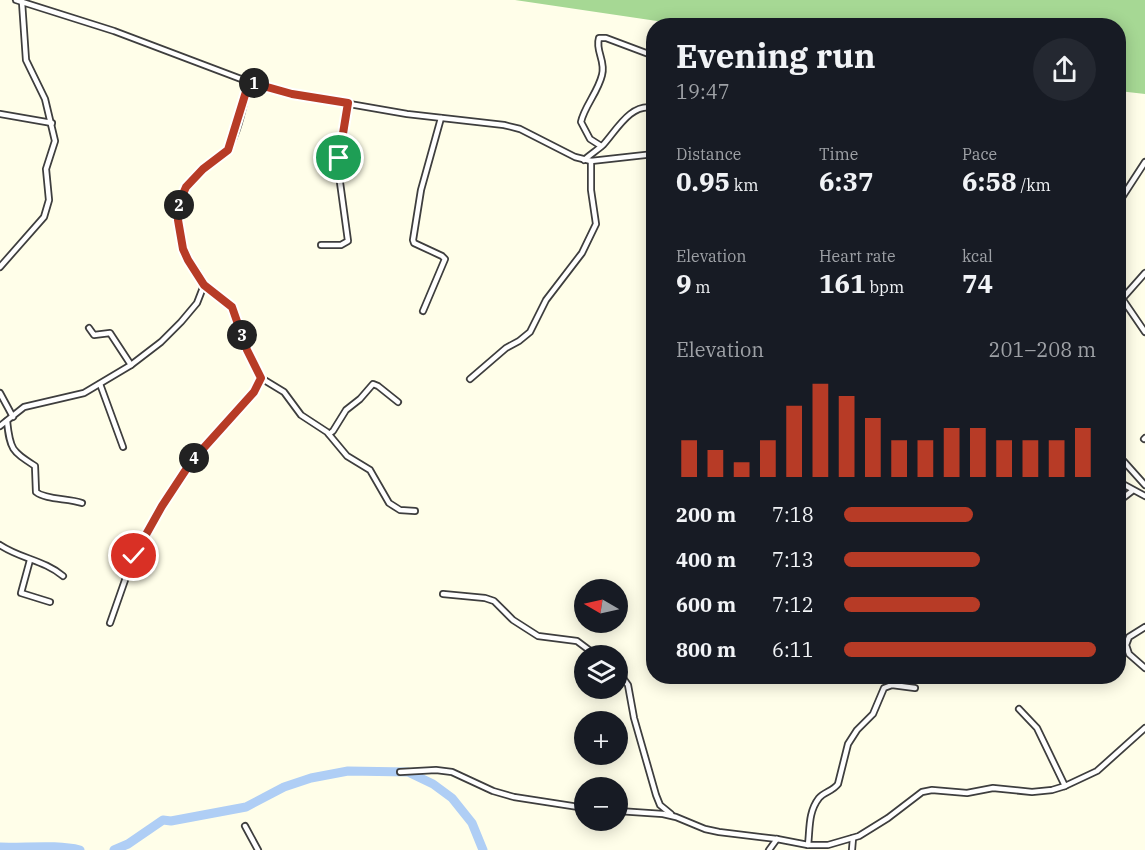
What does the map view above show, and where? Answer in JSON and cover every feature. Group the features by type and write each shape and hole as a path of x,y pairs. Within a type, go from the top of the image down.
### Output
{"street":[{"path":"0,267 36,227 47,208 49,193 46,169 55,141 45,99 26,60 19,1 114,31 249,82 292,94 441,118 504,125 520,129 561,151 584,160 605,161 646,155"},
{"path":"601,146 590,139 581,122 602,74 603,61 597,46 599,38 606,38 646,53"},
{"path":"249,82 228,150 193,178 182,193 178,220 183,249 204,285 232,307 247,350 261,378 284,392 301,415 329,434 347,456 370,470 389,504 400,510 415,511"},
{"path":"321,245 341,245 348,241 339,175 339,158 348,103"},
{"path":"584,160 639,108 646,108"},
{"path":"0,114 52,123"},
{"path":"423,311 445,259 412,240 422,190 441,118"},
{"path":"470,379 506,348 530,332 546,300 582,253 596,224 591,190 591,161"},
{"path":"1126,191 1145,162"},
{"path":"1126,291 1145,273"},
{"path":"0,426 24,407 74,396 100,384 131,365 161,342 181,322 197,303 204,285"},
{"path":"1126,304 1145,332"},
{"path":"89,328 94,335 110,333 131,365"},
{"path":"110,623 131,563 162,506 191,462 254,392 261,378"},
{"path":"100,384 123,447"},
{"path":"329,434 346,410 373,384 398,402"},
{"path":"0,393 13,417"},
{"path":"7,421 12,447 20,457 35,466 36,492 46,497 82,503"},
{"path":"1126,464 1145,485"},
{"path":"1126,487 1145,496"},
{"path":"1126,495 1132,491"},
{"path":"0,544 15,555 45,564 63,576"},
{"path":"30,560 21,593 50,602"},
{"path":"443,594 484,598 494,602 531,633 544,638 577,641 582,645"},
{"path":"1145,627 1129,636 1126,645 1129,654 1145,668"},
{"path":"628,685 634,718 656,795 660,806 676,817"},
{"path":"810,847 810,816 817,800 835,788 853,735 873,714 884,688 892,685 915,688"},
{"path":"1019,710 1037,728 1065,786"},
{"path":"628,812 663,814 710,831 777,839 810,847 828,845 853,838 879,824 922,792 932,790 967,793 993,788 1032,792 1065,786 1097,771 1145,728"},
{"path":"400,772 436,770 452,772 493,791 514,797 574,806"},
{"path":"244,826 258,850"},
{"path":"852,850 853,838"},
{"path":"769,850 777,839"}],"green space":[{"path":"515,0 1145,0 1145,94 1126,92 1126,18 646,19"}],"waterway":[{"path":"114,850 128,844 163,820 171,821 246,807 284,787 311,778 348,771 408,772 433,784 452,798 472,823 483,850"},
{"path":"0,847 51,847 80,850"}],"route":[{"path":"134,556 162,506 191,462 254,392 261,378 247,350 232,307 204,285 183,249 178,220 182,193 193,178 228,150 249,82 292,94 348,103 339,158"}]}
